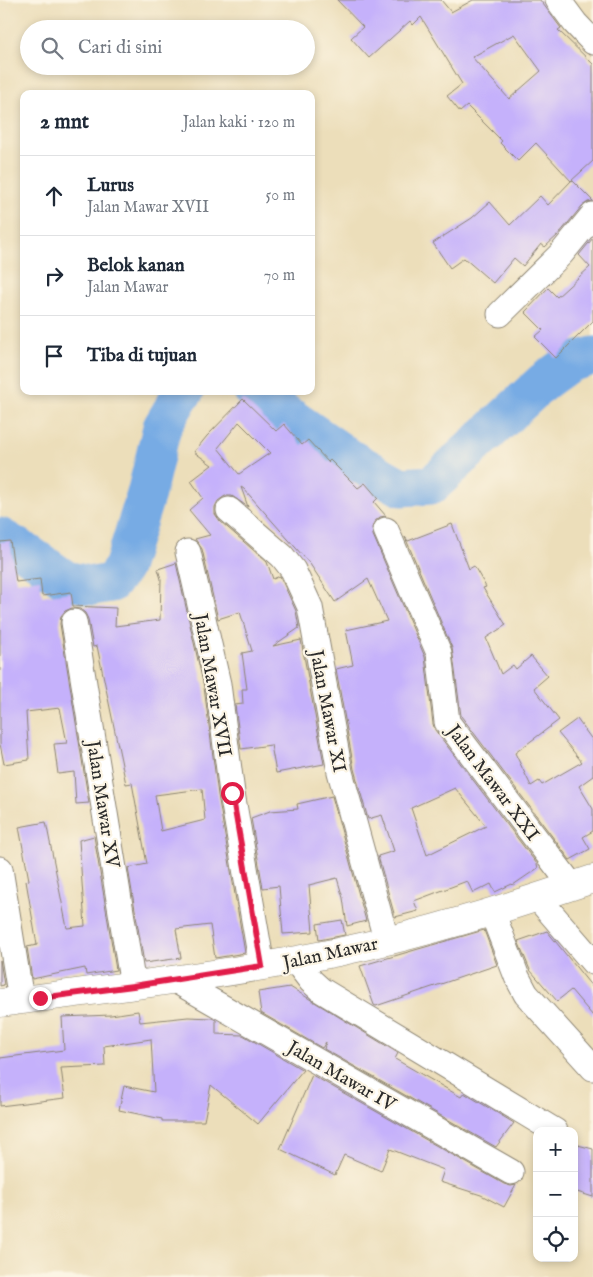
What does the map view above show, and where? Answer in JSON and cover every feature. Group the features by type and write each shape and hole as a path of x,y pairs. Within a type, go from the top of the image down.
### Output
{"street":[{"path":"558,0 575,23 593,42"},
{"path":"500,314 561,254 593,215"},
{"name":"Jalan Mawar XI","path":"229,510 282,556 293,570 310,607 340,772 386,940"},
{"name":"Jalan Mawar XXI","path":"386,530 439,652 447,722 582,882"},
{"name":"Jalan Mawar XVII","path":"188,552 218,684 232,793 262,966"},
{"name":"Jalan Mawar XV","path":"74,622 133,986"},
{"path":"0,869 10,1002"},
{"name":"Jalan Mawar","path":"10,1002 133,986 262,966 339,951 450,925 582,882"},
{"path":"537,897 593,962"},
{"path":"492,912 517,977 526,994 593,1068"},
{"path":"295,960 311,982 322,990 548,1127"},
{"name":"Jalan Mawar IV","path":"172,979 511,1172"}],"building":[{"path":"337,0 441,0 451,12 473,0 540,0 561,28 558,30 593,64 593,161 571,181 536,143 518,161 500,143 502,141 467,106 460,112 447,96 462,84 421,17 413,25 410,21 369,58 351,38 363,27","holes":["514,34 541,71 509,99 472,57"]},
{"path":"572,180 593,201 582,206 559,234 545,247 541,244 523,266 514,258 493,283 464,258 450,268 433,243 472,218 490,202 510,225 540,196 548,205"},
{"path":"593,238 593,321 556,358 535,337 543,330 525,312 548,288 557,297 590,267 579,255"},
{"path":"243,399 276,431 284,424 302,445 308,440 328,462 330,460 358,488 365,483 378,498 374,502 386,516 380,517 374,522 372,528 373,535 425,657 435,730 537,864 538,868 513,885 495,892 491,884 473,893 467,881 414,901 418,911 395,917 378,856 394,851 382,815 368,819 354,769 336,669 353,665 346,630 387,621 368,579 335,602 310,564 241,487 248,507 232,496 225,496 218,501 215,507 215,514 220,521 267,562 273,579 280,576 296,611 299,628 273,646 301,640 324,764 276,773 271,745 241,749 235,705 243,704 242,689 247,689 242,653 252,651 240,612 218,619 202,549 195,539 210,535 189,510 203,498 191,481 212,465 194,452","holes":["239,422 270,453 239,474 218,448","455,788 486,826 427,855 411,808"]},
{"path":"452,524 469,569 474,566 486,587 483,588 506,625 486,638 501,674 513,665 516,669 531,656 548,676 534,688 559,720 515,753 531,786 539,781 542,785 582,762 558,733 577,719 593,741 593,776 579,786 593,809 593,831 583,837 590,849 570,860 461,716 452,648 405,537 408,541"},
{"path":"10,541 16,582 40,579 42,596 71,592 73,606 116,608 115,626 160,620 161,579 158,569 176,563 204,687 218,795 245,953 215,958 210,925 176,929 181,958 144,963 128,868 147,864 132,783 126,784 97,646 93,647 88,619 80,609 72,608 65,611 61,616 60,624 89,803 76,804 74,772 58,774 54,744 67,743 60,708 26,712 29,760 4,764 0,744 0,542","holes":["202,789 205,820 161,831 155,795"]},
{"path":"332,796 366,921 347,926 343,898 337,878 309,885 313,932 283,934 279,886 263,888 251,818 270,811 298,809 297,804"},
{"path":"46,822 67,928 85,926 79,840 94,836 116,970 86,975 85,968 32,979 27,947 37,945 26,881 29,880 19,827"},
{"path":"342,920 345,935 319,940 317,924"},
{"path":"484,930 497,965 376,1006 374,1005 360,966"},
{"path":"547,931 593,988 593,1016 571,990 557,1001 530,970 518,941"},
{"path":"0,960 4,985 0,986"},
{"path":"290,987 398,1053 395,1059 461,1097 464,1093 514,1123 496,1147 324,1049 326,1042 322,1048 261,1013 258,992"},
{"path":"138,1011 140,1022 188,1017 212,1018 216,1020 216,1034 243,1035 303,1070 258,1124 211,1085 204,1121 162,1121 162,1119 119,1110 124,1086 154,1092 151,1039 104,1046 105,1066 61,1068 65,1098 0,1106 0,1058 64,1050 62,1017 111,1015"},
{"path":"312,1075 504,1184 516,1185 504,1207 481,1195 440,1182 444,1170 390,1149 381,1171 344,1155 335,1175 280,1149"},
{"path":"578,1145 593,1149 593,1197 578,1192"}],"waterway":[{"path":"259,395 351,459 401,487 432,485 543,382 569,363 593,356"},
{"path":"0,537 66,580 93,586 111,583 123,568 146,494 162,427 181,395"}],"route":[{"path":"40,998 262,966 232,793"}]}
